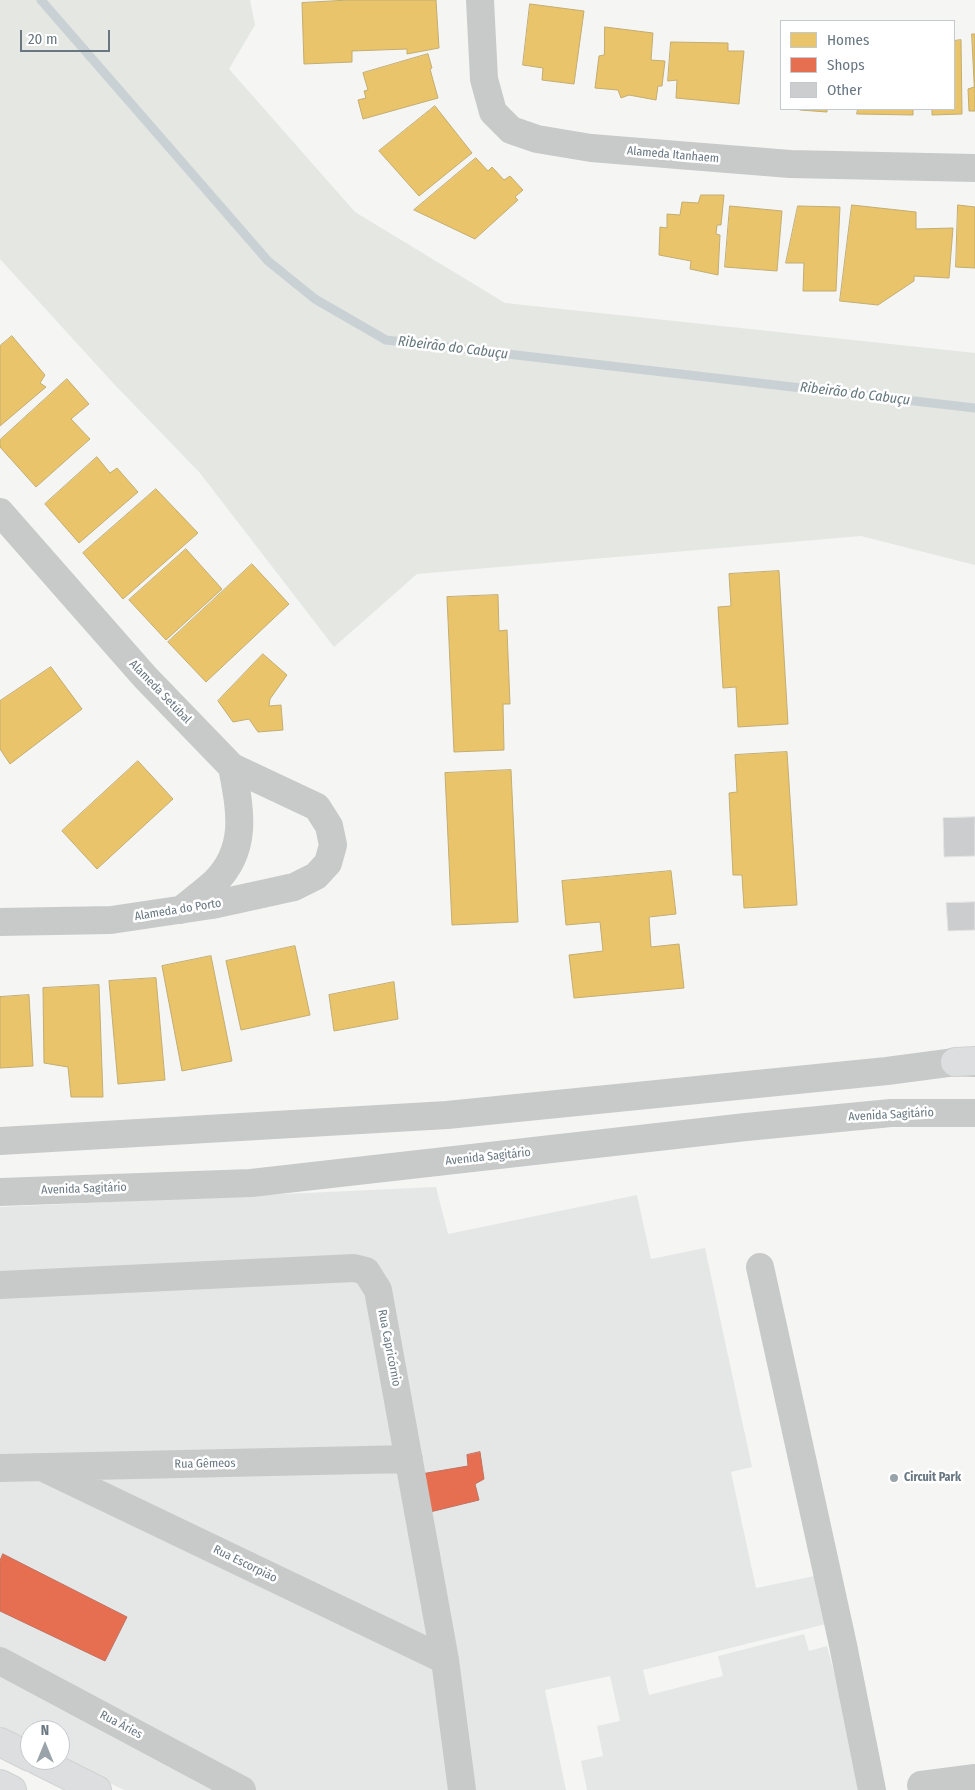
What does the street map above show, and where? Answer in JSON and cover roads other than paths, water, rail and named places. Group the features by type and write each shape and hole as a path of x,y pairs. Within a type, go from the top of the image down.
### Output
{"main road":[{"path":"0,1742 20,1752"},
{"path":"57,1770 97,1790"},
{"path":"0,1784 12,1790"}],"street":[{"name":"Alameda Itanhaem","path":"480,0 484,79 493,112 511,130 537,139 591,148 790,164 975,168"},
{"name":"Alameda Setúbal","path":"0,512 144,677 232,767 317,807 329,826 332,845"},
{"path":"181,910 215,882 231,861 240,833 238,797 232,767"},
{"name":"Alameda do Porto","path":"0,922 111,920 212,905 294,887 316,876 328,863 332,845"},
{"path":"0,1141 447,1115 968,1062"},
{"path":"887,1071 891,1113"},
{"name":"Avenida Sagitário","path":"0,1192 251,1183 746,1127 891,1113 975,1113"},
{"path":"760,1267 843,1645 872,1790"},
{"name":"Rua Capricórnio","path":"0,1285 354,1268 366,1271 378,1290 410,1459 446,1660 462,1790"},
{"name":"Rua Gêmeos","path":"0,1468 410,1459"},
{"name":"Rua Escorpião","path":"44,1468 446,1660"},
{"name":"Rua Áries","path":"0,1661 205,1782 242,1790"},
{"path":"921,1785 975,1778"}],"waterway":[{"name":"Ribeirão do Cabuçu","path":"41,0 268,261 315,299 386,340 975,408"}],"place":[{"name":"Circuit Park","path":"894,1478"}]}
